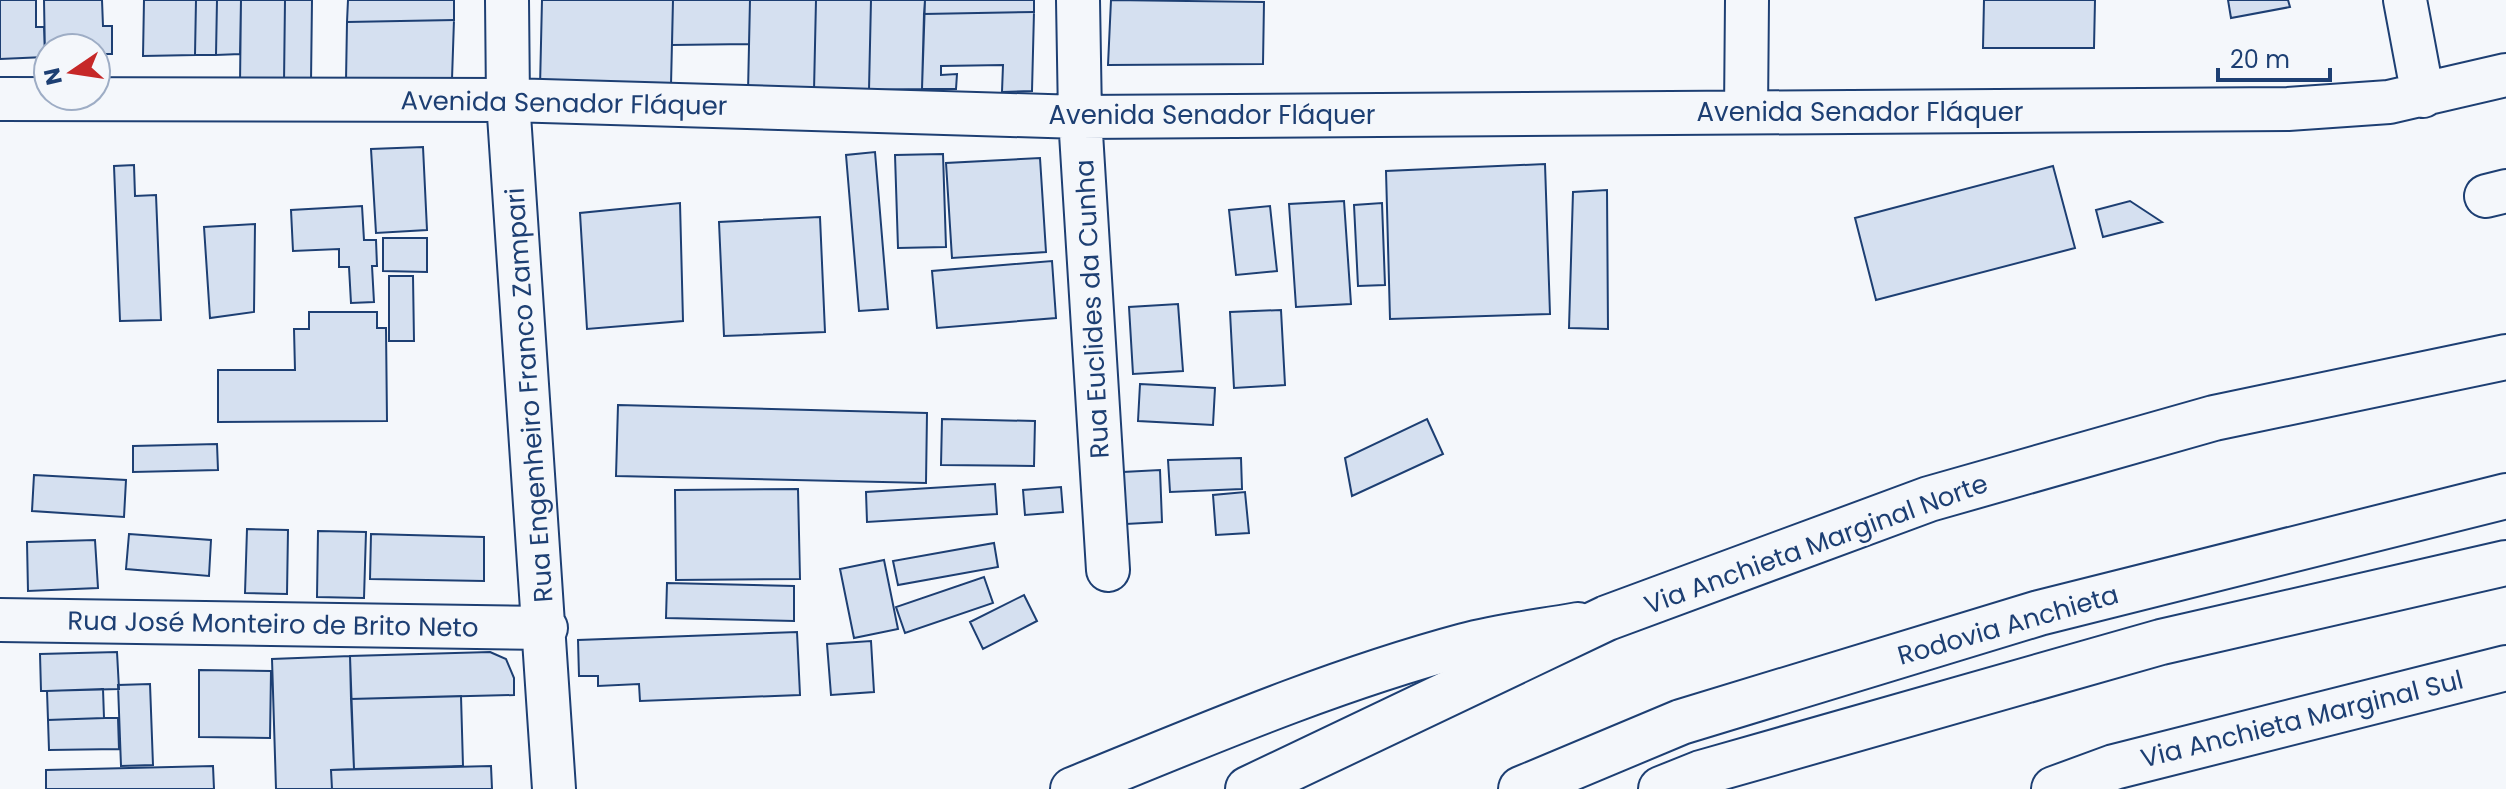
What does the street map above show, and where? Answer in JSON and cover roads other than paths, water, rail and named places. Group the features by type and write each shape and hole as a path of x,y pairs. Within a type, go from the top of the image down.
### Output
{"highway":[{"name":"Via Anchieta Marginal Norte","path":"1248,789 1607,618 1944,495 2214,418 2506,357"},
{"name":"Rodovia Anchieta","path":"1521,789 1681,722 2039,613 2506,496"},
{"path":"1661,789 1701,773 2161,642 2506,563"},
{"name":"Via Anchieta Marginal Sul","path":"2054,789 2506,668"}],"street":[{"name":"Rua Engenheiro Franco Zampari","path":"507,0 508,100 546,628 554,789"},
{"name":"Rua Euclides da Cunha","path":"1078,0 1080,117 1108,570"},
{"path":"1746,112 1747,0"},
{"path":"2405,0 2423,96"},
{"name":"Avenida Senador Fláquer","path":"0,99 508,100 1080,117 2288,109 2423,96 2506,75"},
{"path":"1072,789 1209,734 1402,663 1468,644 1607,618"},
{"name":"Rua José Monteiro de Brito Neto","path":"0,620 546,628"}]}
